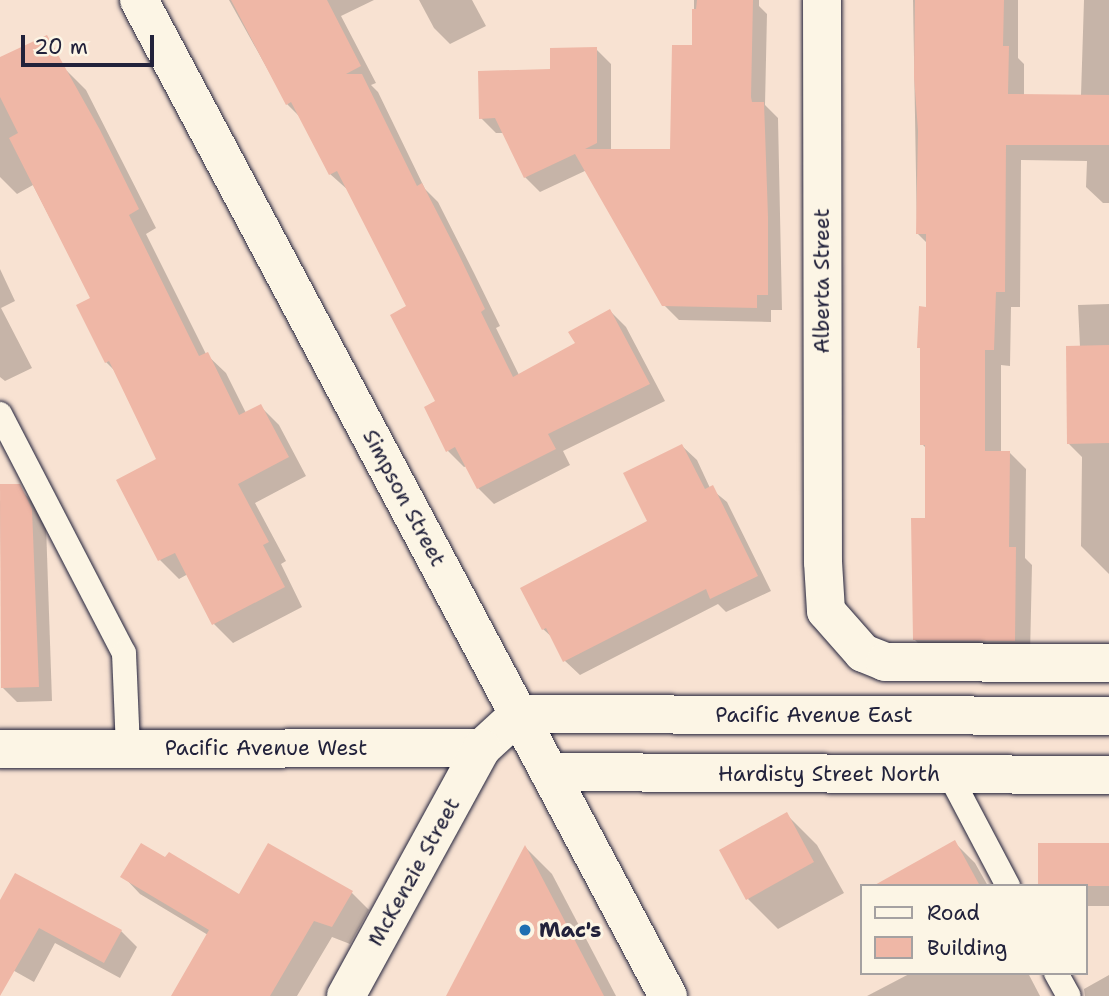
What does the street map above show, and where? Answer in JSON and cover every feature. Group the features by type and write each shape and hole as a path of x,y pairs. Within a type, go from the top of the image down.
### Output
{"street":[{"name":"Simpson Street","path":"139,0 668,996"},
{"name":"Alberta Street","path":"822,0 823,562 826,611 863,653 885,662 1109,663"},
{"name":"Pacific Avenue East","path":"519,714 1109,716"},
{"path":"482,748 519,714"},
{"name":"Pacific Avenue West","path":"0,749 482,748"},
{"name":"McKenzie Street","path":"346,996 482,748"},
{"name":"Hardisty Street North","path":"549,772 1109,775"}],"lane":[{"path":"0,414 124,653 128,748"},
{"path":"949,774 1007,884"},
{"path":"1057,975 1069,996"}],"building":[{"path":"231,0 327,0 361,66 346,74 362,74 417,186 422,183 459,255 485,309 481,312 513,377 575,343 568,332 610,309 650,384 548,434 556,449 477,489 455,447 446,452 424,407 435,401 390,315 406,306 337,171 329,175 291,102 286,105"},
{"path":"697,0 753,0 751,97 752,102 764,102 768,217 768,295 757,295 757,308 662,306 575,154 524,178 495,118 479,119 478,71 550,69 550,48 597,47 597,143 585,149 670,149 672,45 692,45 692,9 696,9"},
{"path":"915,0 1004,0 1003,46 1009,46 1008,94 1109,95 1109,145 1006,145 1005,292 996,292 994,350 985,350 985,451 1010,451 1009,547 1016,547 1015,641 913,640 911,518 925,518 925,445 920,445 920,348 917,348 919,306 926,307 926,234 916,234 918,131 914,76"},
{"path":"47,35 100,130 139,209 129,215 199,356 208,352 239,415 261,404 289,457 238,484 269,542 263,545 285,587 212,625 175,553 158,561 116,480 156,459 109,361 105,363 76,305 90,298 9,138 18,133 0,97 0,57"},
{"path":"1109,345 1109,443 1067,444 1066,346"},
{"path":"682,444 705,489 713,485 758,576 710,599 706,589 563,662 546,628 542,630 520,588 647,521 623,473"},
{"path":"0,484 20,484 32,509 39,687 1,688"},
{"path":"787,812 814,862 746,900 719,850"},
{"path":"955,840 979,884 877,884"},
{"path":"141,843 165,857 169,852 239,894 268,843 353,891 332,927 314,921 270,996 171,996 209,930 120,877"},
{"path":"1038,843 1109,843 1109,886 1038,884"},
{"name":"Mac's","path":"525,845 604,996 446,996"},
{"path":"15,873 122,930 104,963 39,928 0,996 0,900"}],"place":[{"name":"Mac's","path":"525,930"}]}
